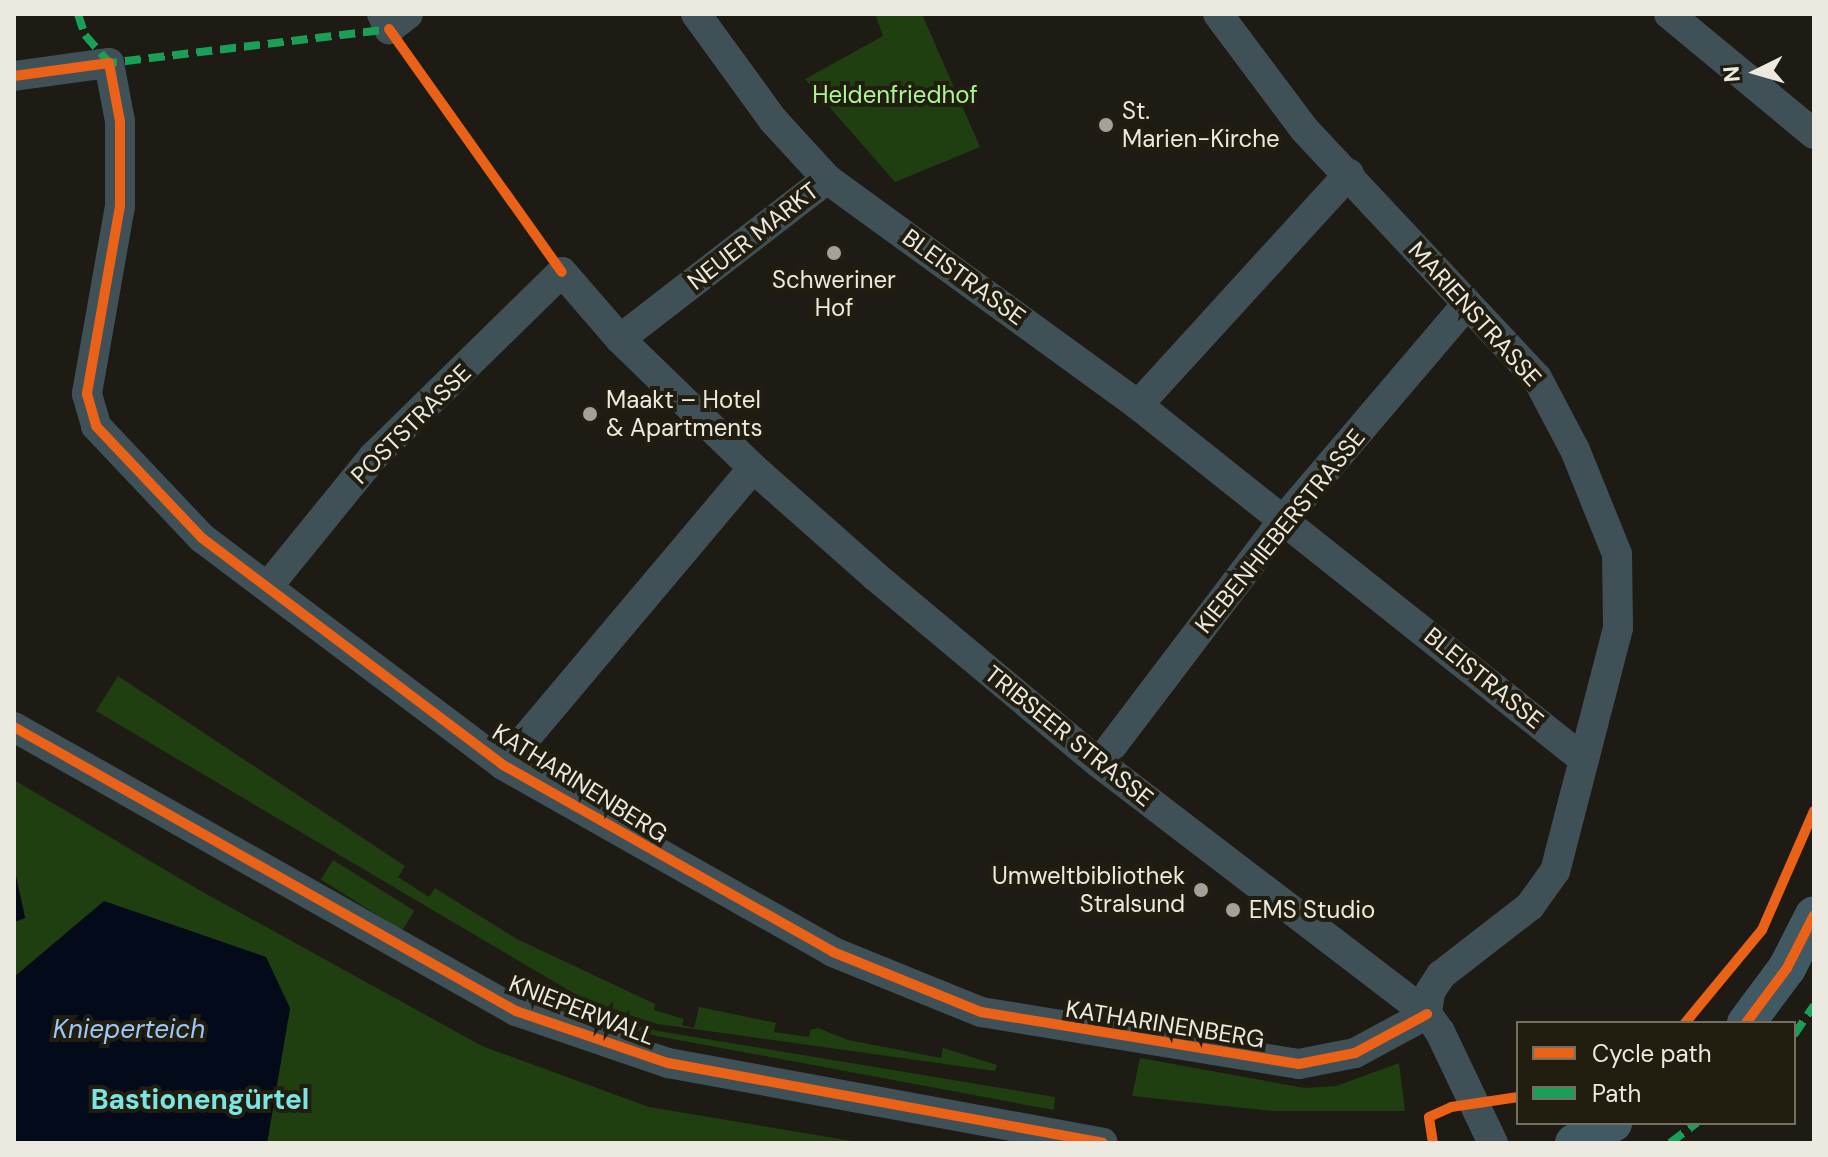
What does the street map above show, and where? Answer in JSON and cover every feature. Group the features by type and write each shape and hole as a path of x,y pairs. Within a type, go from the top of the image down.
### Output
{"main road":[{"path":"1747,1021 1787,968 1814,915"},
{"path":"1574,1143 1609,1125"}],"street":[{"name":"NEUER MARKT","path":"620,339 827,179 773,120 696,14"},
{"name":"MARIENSTRASSE","path":"1218,14 1304,129 1537,378 1575,450 1617,554 1618,628 1582,758"},
{"path":"1669,14 1814,134"},
{"name":"KATHARINENBERG","path":"14,76 109,63 120,121 120,206 87,394 96,426 202,538 269,585 503,765 833,952 981,1012 1299,1064 1355,1053 1427,1014"},
{"path":"1138,405 1349,174"},
{"name":"BLEISTRASSE","path":"827,179 1138,405 1285,518 1582,758"},
{"name":"POSTSTRASSE","path":"269,585 373,457 562,272 620,339"},
{"name":"KIEBENHIEBERSTRASSE","path":"1099,763 1285,518 1467,304"},
{"name":"TRIBSEER STRASSE","path":"620,339 753,468 1099,763 1427,1014 1493,1143"},
{"path":"503,765 753,468"},
{"name":"KNIEPERWALL","path":"14,727 516,1011 668,1063 1103,1143"},
{"path":"1427,1014 1430,992 1441,975 1530,906 1555,871 1582,758"}],"green space":[{"name":"Heldenfriedhof","path":"875,14 922,14 980,147 895,182 805,79 883,36"},
{"path":"118,676 405,866 398,877 429,897 435,888 517,939 655,1004 654,1010 684,1019 682,1025 694,1028 699,1007 776,1023 774,1032 809,1037 810,1030 818,1028 848,1040 941,1058 943,1048 997,1065 995,1071 658,1024 590,1003 96,711"},
{"path":"14,780 199,890 482,1046 649,1107 864,1143 267,1143 290,1008 14,977 14,922 25,918 14,867"},
{"path":"333,860 414,911 402,930 321,880"},
{"path":"529,979 587,1013 658,1031 1055,1097 1054,1110 657,1036 518,997"},
{"path":"1140,1058 1305,1088 1336,1086 1399,1063 1405,1111 1273,1111 1132,1096"}],"water":[{"path":"14,867 25,918 14,922"},
{"name":"Knieperteich","path":"104,901 266,957 290,1008 267,1143 14,1143 14,977"}],"marked path":[{"path":"78,14 85,35 109,63"},
{"path":"101,64 389,29 392,34"},
{"path":"1796,1032 1814,1005"},
{"path":"1670,1143 1694,1125"}],"cycle path":[{"path":"389,29 562,272"},
{"path":"14,76 109,63 120,121 120,206 87,394 96,426 202,538 503,765 833,952 981,1012 1299,1064 1355,1053 1427,1014"},
{"path":"14,727 516,1011 668,1063 1103,1143"},
{"path":"1687,1021 1762,930 1814,811"},
{"path":"1747,1021 1787,968 1814,915"},
{"path":"1433,1143 1429,1117 1451,1107 1516,1097"}],"place":[{"name":"St. Marien-Kirche","path":"1106,125"},
{"name":"Schweriner Hof","path":"834,253"},
{"name":"Maakt – Hotel & Apartments","path":"590,414"},
{"name":"Umweltbibliothek Stralsund","path":"1201,890"},
{"name":"EMS Studio","path":"1233,910"}],"district":[{"name":"Bastionengürtel","path":"200,1100"}]}
